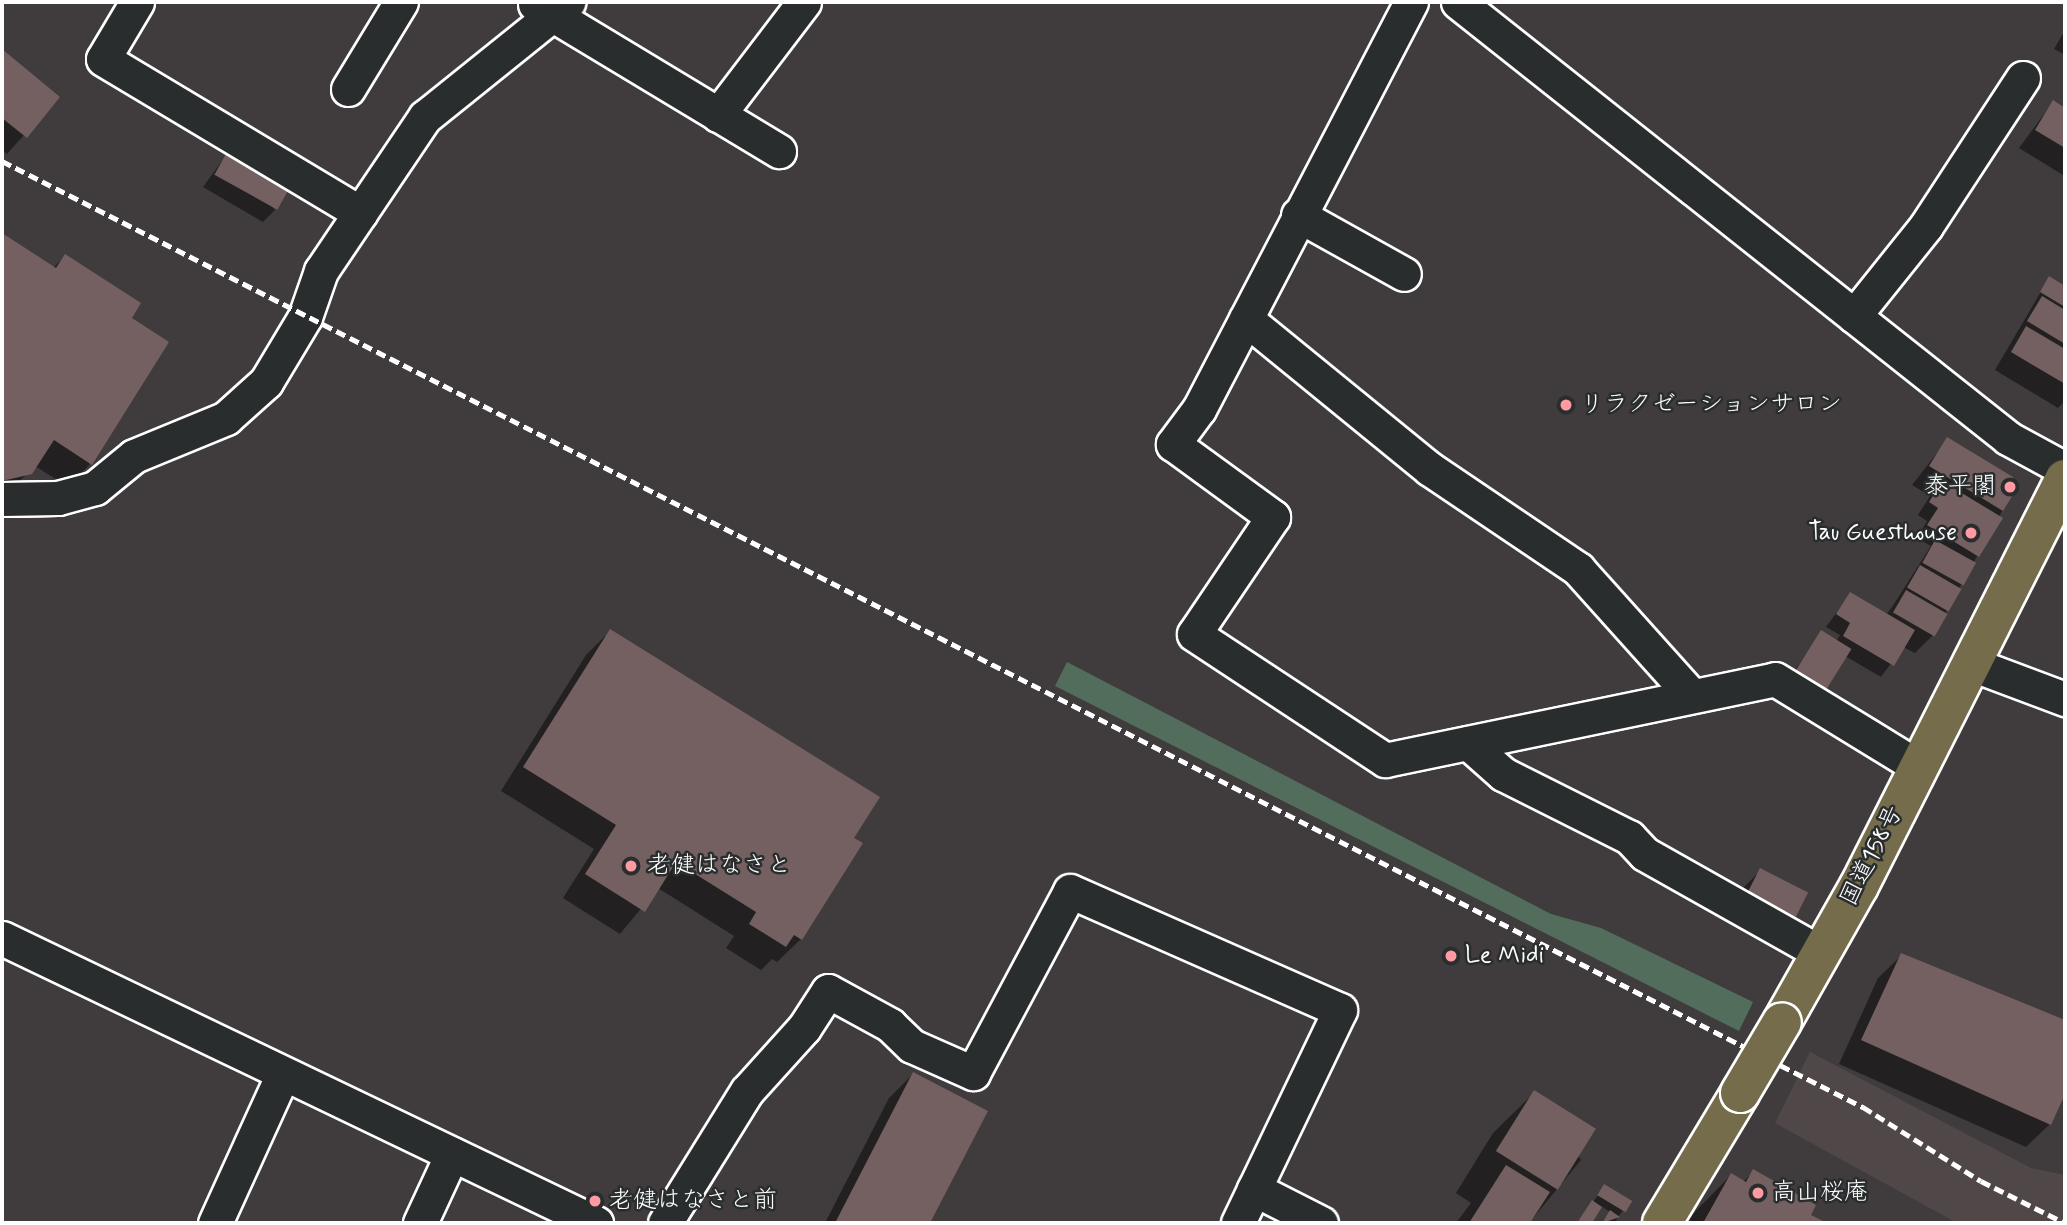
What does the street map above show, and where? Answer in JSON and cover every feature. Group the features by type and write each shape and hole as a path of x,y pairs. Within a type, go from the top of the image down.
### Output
{"highway":[{"name":"国道158号","path":"1662,1223 1821,953 2065,479"}],"street":[{"path":"137,2 103,59 360,213"},
{"path":"348,89 401,2"},
{"path":"718,115 804,2"},
{"path":"1411,2 1245,318 1173,444 1273,517 1194,634 1385,760 1584,721 1690,694 1713,695 1749,680 1775,679 1917,766"},
{"path":"1458,2 2008,438 2065,469"},
{"path":"2,499 58,498 95,488 134,456 217,423 266,382 288,344 321,271 425,117 550,6 718,115 779,151"},
{"path":"1854,316 1926,226 2023,78"},
{"path":"1298,215 1404,274"},
{"path":"1245,318 1430,469 1578,569 1690,694"},
{"path":"1969,663 2065,699"},
{"path":"1468,743 1503,774 1629,837 1646,854 1821,953"},
{"path":"665,1223 747,1091 804,1028 828,990 890,1025 912,1046 973,1073 1070,891 1340,1010 1238,1223"},
{"path":"3,948 283,1074 596,1223"},
{"path":"215,1223 283,1074"},
{"path":"420,1223 452,1154"},
{"path":"1254,1189 1321,1223"}],"shaded area":[{"path":"1810,1052 2031,1168 2065,1175 2065,1223 1957,1223 1775,1123"}],"green space":[{"path":"1067,662 1551,914 1601,928 1753,1002 1739,1031 1055,686"}],"building":[{"path":"2,49 60,97 27,138 2,118"},
{"path":"2053,100 2065,108 2065,148 2035,130"},
{"path":"227,152 290,187 277,210 214,175"},
{"path":"2,233 56,268 65,254 141,303 132,318 169,342 92,465 54,440 32,474 2,481"},
{"path":"2049,276 2065,286 2065,307 2040,292"},
{"path":"2042,296 2065,310 2065,344 2027,321"},
{"path":"2026,326 2065,349 2065,384 2011,352"},
{"path":"1947,437 2013,477 2017,488 2003,511 1929,466"},
{"path":"1942,481 2003,518 1979,557 1927,525 1938,508 1929,502"},
{"path":"1935,540 1976,563 1964,586 1922,563"},
{"path":"1920,565 1962,589 1949,612 1907,588"},
{"path":"1906,590 1948,614 1935,637 1893,613"},
{"path":"1850,592 1915,630 1894,666 1843,636 1850,623 1836,614"},
{"path":"610,629 880,797 854,838 863,843 802,940 794,935 786,947 749,924 756,912 676,862 645,912 585,874 616,825 523,767"},
{"path":"1821,630 1852,649 1822,697 1791,677"},
{"path":"1760,868 1808,893 1793,922 1745,897"},
{"path":"1901,953 2065,1020 2065,1094 2051,1125 1861,1040"},
{"path":"913,1072 988,1111 930,1223 835,1223"},
{"path":"1534,1090 1596,1129 1558,1190 1496,1151"},
{"path":"1506,1165 1550,1192 1530,1223 1469,1223"},
{"name":"高山桜庵","path":"1753,1169 1816,1205 1811,1215 1827,1223 1703,1223 1731,1173 1746,1182"},
{"path":"1604,1184 1632,1201 1626,1212 1597,1195"},
{"path":"1592,1200 1602,1207 1592,1223 1577,1223"},
{"path":"1610,1210 1620,1217 1602,1223"}],"railway":[{"path":"2,161 1863,1107 1981,1181 2065,1223"}],"place":[{"name":"リラクゼーションサロン","path":"1566,405"},
{"name":"泰平閣","path":"2010,487"},
{"name":"Tau Guesthouse","path":"1971,533"},
{"name":"老健はなさと","path":"631,866"},
{"name":"Le Midi","path":"1451,956"},
{"name":"高山桜庵","path":"1758,1193"},
{"name":"老健はなさと前","path":"595,1201"}]}
